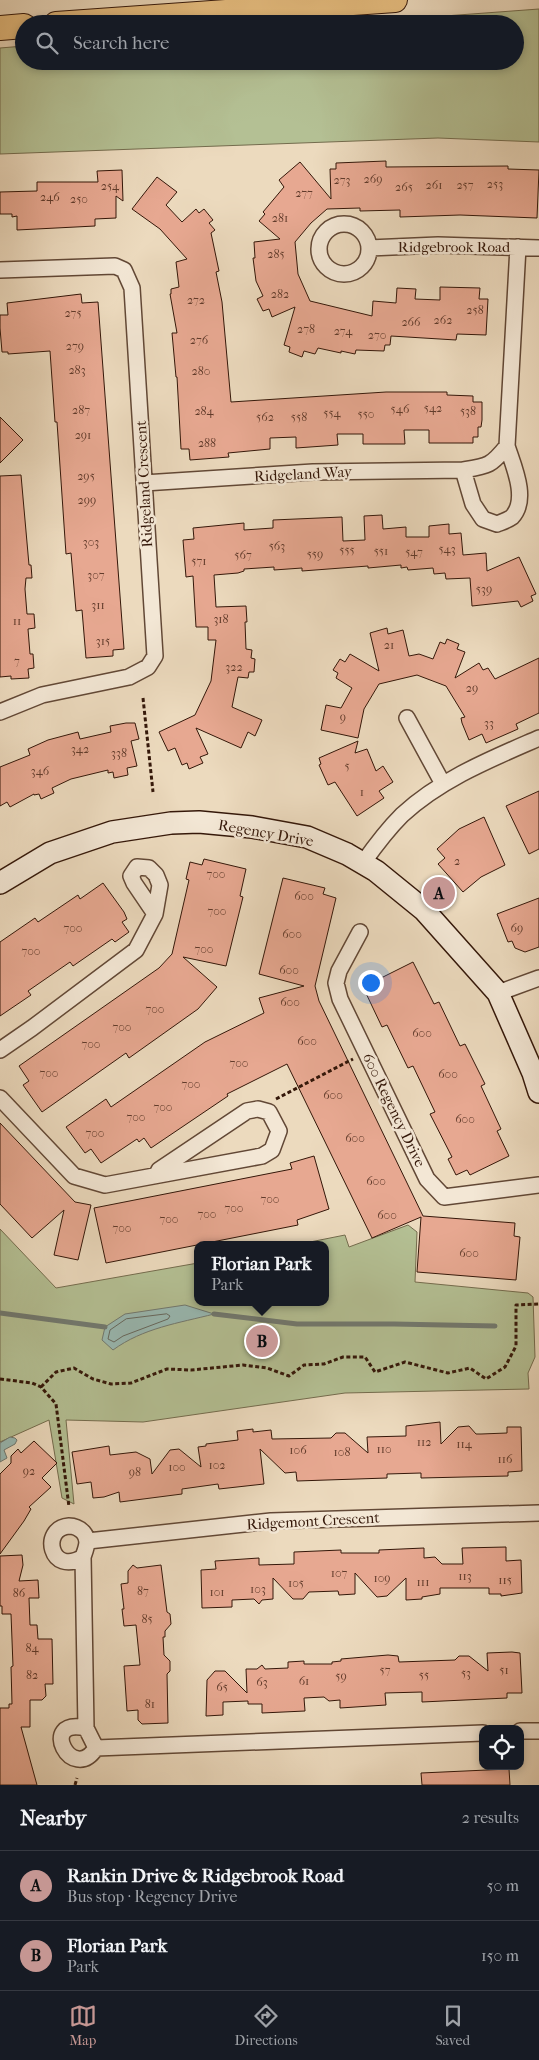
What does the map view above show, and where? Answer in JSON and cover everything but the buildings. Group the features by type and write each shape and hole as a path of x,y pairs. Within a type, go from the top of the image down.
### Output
{"main road":[{"path":"184,15 396,0"},
{"path":"0,28 15,27"}],"street":[{"name":"Ridgebrook Road","path":"369,248 438,245 539,248"},
{"path":"463,470 473,504 483,518 498,524 511,518 518,508 519,492 517,476 507,446 518,247"},
{"name":"Ridgeland Crescent","path":"0,270 115,266 124,270 132,288 155,656 148,668 129,677 42,695 0,712"},
{"name":"Ridgeland Way","path":"144,483 313,472 463,470 487,466 507,446"},
{"path":"407,718 443,784"},
{"path":"363,863 382,836 402,815 443,784 472,767 539,738"},
{"name":"Regency Drive","path":"0,882 50,853 112,832 171,823 199,822 252,827 307,837 346,854 376,871 424,910 498,993 533,1073 539,1092"},
{"path":"0,1050 136,950 155,914"},
{"name":"600 Regency Drive","path":"360,932 339,971 336,983 340,999 427,1179 444,1197 539,1185"},
{"path":"498,993 539,978"},
{"path":"0,1098 74,1176 105,1185 262,1156 272,1150 280,1130 269,1112 258,1109 247,1111 158,1170 157,1174"},
{"name":"Ridgemont Crescent","path":"88,1542 271,1521 539,1513"},
{"path":"83,1557 76,1561 68,1562 60,1559 52,1548 52,1540 56,1532 62,1527 71,1526 79,1528 85,1534 88,1542 83,1557 86,1728 96,1748"},
{"path":"86,1728 78,1726 64,1733 61,1745 63,1753 70,1760 79,1762 92,1756 96,1748"},
{"path":"524,1731 539,1731"},
{"path":"96,1748 479,1733"}],"path":[{"path":"143,698 153,792"},
{"path":"258,1109 366,1052"},
{"path":"41,1387 56,1372 74,1368 110,1384 131,1382 167,1370 191,1370 243,1365 266,1368 289,1376 304,1365 324,1364 343,1358 364,1357 375,1372 405,1362 448,1373 470,1368 486,1379 505,1367 516,1346 516,1305 539,1304"},
{"path":"0,1380 23,1381 41,1387 56,1404 69,1507"},
{"path":"75,1785 77,1778"}],"green space":[{"path":"539,9 539,142 438,138 0,154 0,48 15,47 15,70 524,70 524,15 458,15"},
{"path":"408,1225 417,1232 415,1282 528,1293 533,1297 535,1357 528,1373 529,1389 345,1393 143,1422 66,1420 74,1504 62,1498 49,1420 0,1442 0,1229 56,1288 194,1264 194,1306 329,1306 329,1241 315,1241 345,1235 349,1247"}],"water":[{"path":"185,1305 214,1314 149,1331 113,1350 102,1340 105,1327 125,1314"},
{"path":"10,1437 17,1440 15,1444 4,1450 7,1458 0,1462 0,1443"}],"waterway":[{"path":"0,1313 105,1327"},
{"path":"214,1314 297,1324 495,1326"}],"place":[{"name":"Rankin Drive & Ridgebrook Road","path":"439,893"},
{"name":"Florian Park","path":"262,1341"}]}
